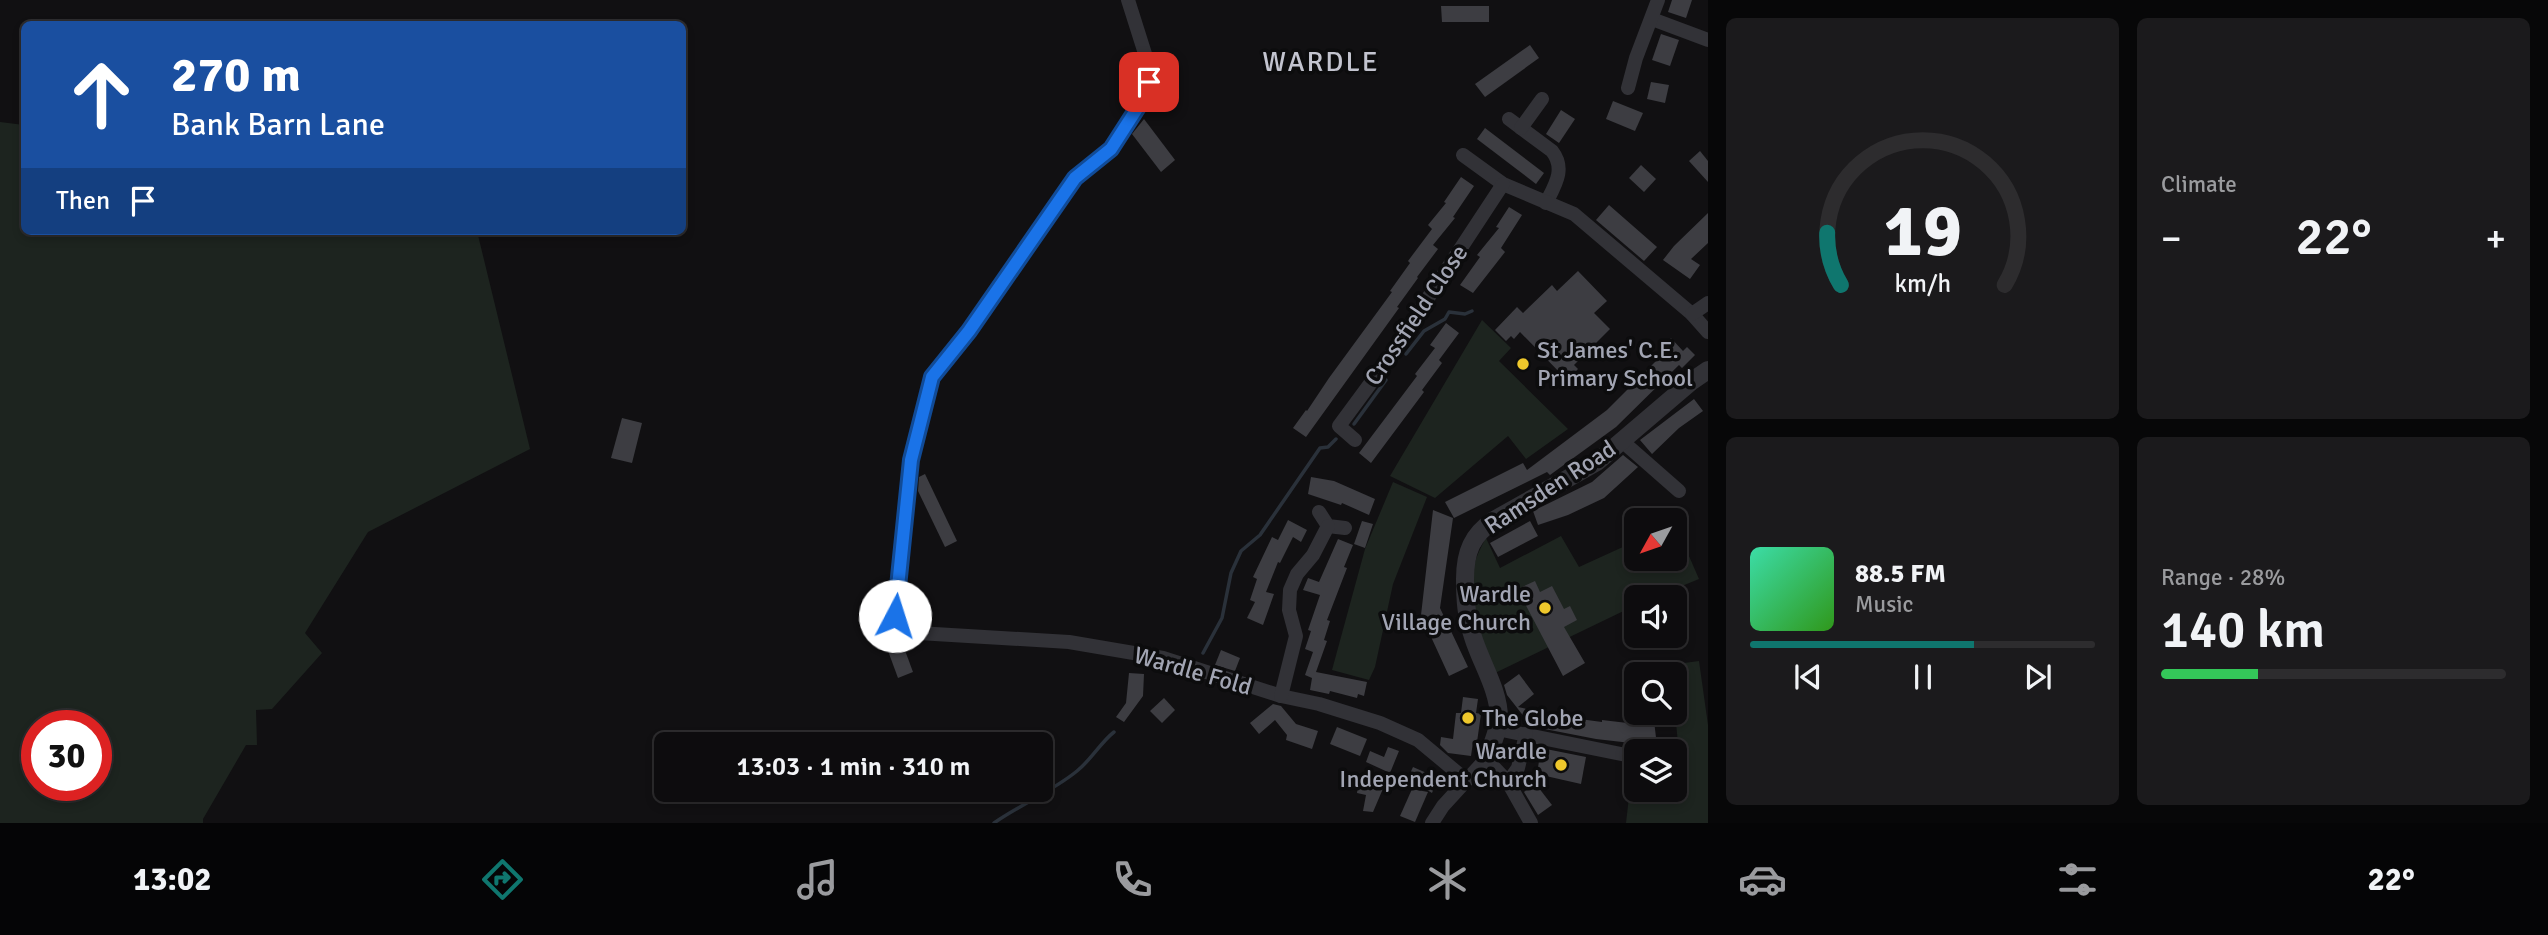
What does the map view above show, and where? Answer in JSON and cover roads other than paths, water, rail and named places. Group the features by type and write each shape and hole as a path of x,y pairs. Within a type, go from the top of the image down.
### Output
{"street":[{"name":"Wardle Fold","path":"1128,0 1147,61 1149,90 1111,149 1075,178 969,331 932,377 911,460 895,616 900,627 918,633 1069,642 1163,658 1281,696 1359,715 1418,740 1466,780"},
{"path":"1628,88 1636,58 1658,0"},
{"path":"1652,19 1708,40"},
{"path":"1542,99 1515,123 1557,157 1560,171 1546,202"},
{"path":"1463,155 1503,184 1574,214 1692,314 1708,332"},
{"name":"Crossfield Close","path":"1355,440 1339,426 1384,365 1503,184"},
{"path":"1692,314 1708,303"},
{"name":"Ramsden Road","path":"1432,823 1443,806 1486,759 1497,729 1497,704 1464,606 1465,566 1471,545 1480,530 1597,462 1707,373"},
{"path":"1622,441 1679,491"},
{"path":"1319,512 1328,526"},
{"path":"1328,526 1345,528"},
{"path":"1281,696 1296,636 1289,610 1290,590 1297,574 1313,555 1328,526"},
{"path":"1497,729 1624,755"},
{"path":"1508,782 1518,768 1525,734"},
{"path":"1486,759 1508,782 1531,823"}],"waterway":[{"path":"1406,354 1424,331 1445,319 1449,312 1465,314 1472,311"},
{"path":"1354,424 1386,380"},
{"path":"1203,653 1222,618 1231,573 1241,551 1260,535 1320,448 1328,447 1336,439"},
{"path":"994,823 1068,778 1114,732"}],"place":[{"name":"St James' C.E. Primary School","path":"1523,364"},
{"name":"Wardle Village Church","path":"1545,608"},
{"name":"The Globe","path":"1468,718"},
{"name":"Wardle Independent Church","path":"1561,765"}],"district":[{"name":"WARDLE","path":"1321,61"}]}
